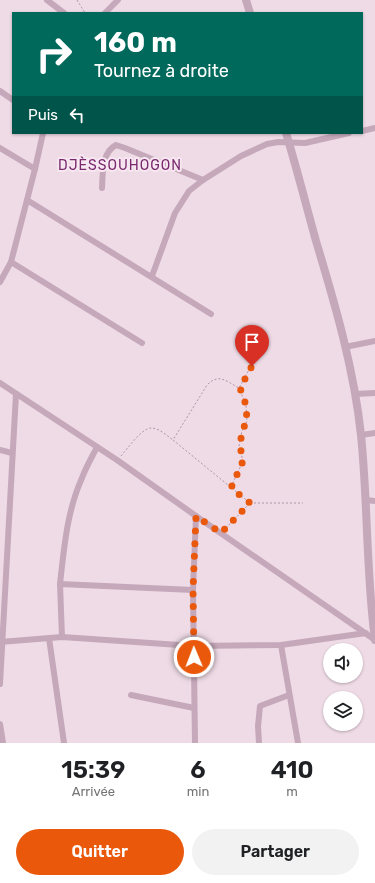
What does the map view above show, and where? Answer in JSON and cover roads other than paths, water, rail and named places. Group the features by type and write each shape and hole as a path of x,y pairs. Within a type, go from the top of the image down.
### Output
{"street":[{"path":"47,0 63,12"},
{"path":"106,12 118,0"},
{"path":"246,0 250,12"},
{"path":"0,91 12,99"},
{"path":"363,130 375,128"},
{"path":"0,282 11,262 35,169 42,134"},
{"path":"286,134 346,347 355,394 361,435 371,609 375,640"},
{"path":"152,276 175,213 189,191 203,180 254,149 267,144 288,142 306,143 345,134"},
{"path":"102,188 105,160 108,152 116,145 203,180"},
{"path":"0,148 35,169"},
{"path":"27,200 152,276 211,314"},
{"path":"11,262 142,343"},
{"path":"346,347 375,341"},
{"path":"0,383 117,460 375,640"},
{"path":"355,394 375,393"},
{"path":"0,684 3,577 16,394"},
{"path":"361,435 375,433"},
{"path":"62,637 60,584 66,532 81,478 97,447"},
{"path":"0,450 12,453"},
{"path":"365,500 375,502"},
{"path":"195,743 193,590 196,516"},
{"path":"60,584 193,590"},
{"path":"2,642 62,637 194,646 281,645 366,633"},
{"path":"49,638 64,743"},
{"path":"281,645 298,743"},
{"path":"131,695 194,708"},
{"path":"259,743 258,726 260,706 289,695"},
{"path":"0,724 3,743"}],"district":[{"name":"DJÈSSOUHOGON","path":"120,165"}]}
